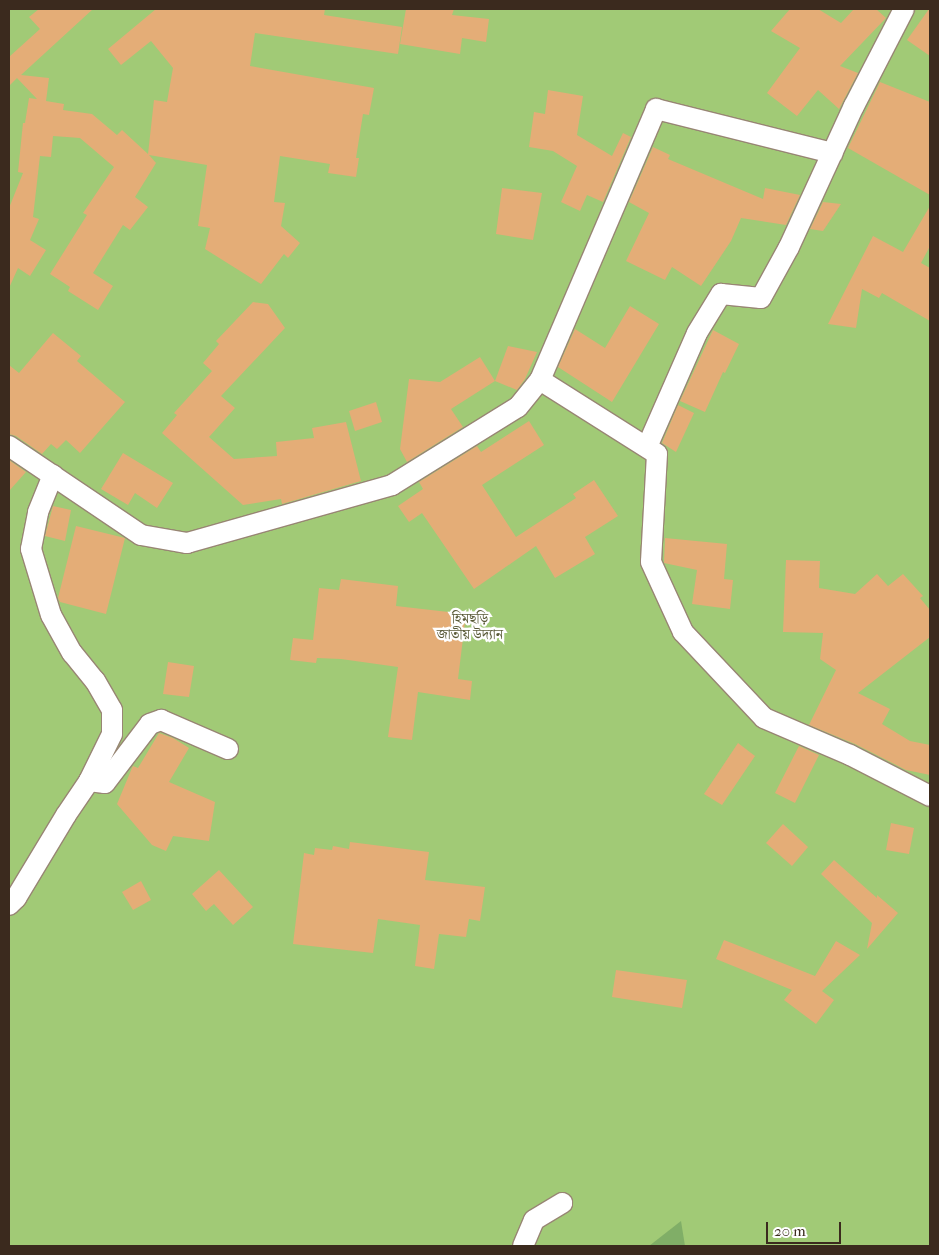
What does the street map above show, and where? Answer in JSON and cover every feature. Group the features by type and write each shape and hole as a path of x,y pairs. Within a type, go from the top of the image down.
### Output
{"street":[{"path":"647,447 696,334 721,294 761,298 789,247 832,154 904,9"},
{"path":"9,446 141,535 187,543 392,486 518,407 540,380 656,109 832,154"},
{"path":"540,380 657,454 651,562 683,632 764,718 850,755 930,796"},
{"path":"9,905 16,898 66,815 89,781 112,734 112,710 95,681 72,653 51,616 31,549 38,512 53,475"},
{"path":"89,781 105,783 150,724 161,720 228,749"},
{"path":"522,1246 534,1220 562,1203"}],"green space":[{"name":"হিমছড়ি জাতীয় উদ্যান","path":"9,9 930,9 930,1246 9,1246"},
{"path":"681,1221 685,1246 649,1246"}],"building":[{"path":"39,9 93,9 21,75 49,78 46,101 64,104 63,110 92,114 117,135 122,130 148,154 154,100 167,102 173,68 151,41 121,65 108,49 156,9 325,9 324,15 402,27 398,54 255,33 250,66 374,88 369,115 363,114 356,158 359,158 356,177 328,173 330,164 280,156 274,202 285,203 281,226 300,243 288,258 284,254 261,284 205,249 210,228 198,226 207,165 149,155 156,163 135,197 148,207 130,230 123,225 93,273 113,286 98,310 68,291 70,287 50,274 87,215 83,213 114,167 80,138 53,136 51,157 40,156 33,217 39,219 30,240 46,250 30,276 18,268 9,288 9,208 23,173 18,172 23,123 25,123 29,98 37,99 17,78 9,86 9,57 40,29 29,17"},
{"path":"406,9 454,9 452,15 489,19 486,42 462,38 460,54 400,44"},
{"path":"790,9 818,9 841,23 854,9 876,9 886,18 840,66 858,73 839,109 818,90 797,116 767,93 800,48 771,31"},
{"path":"930,9 930,56 907,40"},
{"path":"880,82 930,102 930,195 848,148"},
{"path":"548,90 583,96 577,135 612,156 623,133 631,137 603,202 587,195 580,211 561,202 577,166 553,151 529,147 534,112 545,114"},
{"path":"653,147 670,155 668,159 763,199 765,188 800,195 786,225 741,218 731,241 701,286 672,267 665,280 626,261 649,213 629,202"},
{"path":"502,188 542,193 533,240 496,234"},
{"path":"823,202 841,204 823,231 810,229"},
{"path":"930,206 930,246 921,263 930,268 930,321 882,293 879,298 862,289 856,328 828,324 873,236 903,252"},
{"path":"253,302 268,304 285,328 221,396 235,408 209,437 234,459 277,456 276,442 314,438 312,428 346,422 361,481 282,504 281,499 243,505 162,433 177,415 174,413 212,371 203,363 219,344 216,341"},
{"path":"630,306 659,324 612,402 558,367 575,329 605,348"},
{"path":"713,330 739,344 725,373 723,372 705,412 680,401"},
{"path":"53,333 81,356 77,361 125,402 80,453 66,440 57,449 51,444 42,454 16,436 9,434 9,365 19,373"},
{"path":"508,346 537,352 525,379 517,390 495,381"},
{"path":"480,357 495,381 451,409 463,427 407,462 400,449 409,379 440,382"},
{"path":"376,402 382,422 355,431 349,411"},
{"path":"678,405 694,413 676,452 662,443"},
{"path":"529,421 544,445 482,485 516,537 576,498 573,494 594,480 618,516 585,537 595,554 555,578 536,546 474,589 422,513 409,522 398,506 423,489 419,482 477,446 481,452"},
{"path":"123,453 173,483 157,508 135,493 128,505 101,489"},
{"path":"9,460 26,472 9,491"},
{"path":"53,506 71,510 65,541 45,536"},
{"path":"76,526 125,538 106,614 60,602 58,598"},
{"path":"665,538 727,544 724,579 733,580 730,609 692,604 697,570 664,563"},
{"path":"786,560 820,561 819,588 855,594 877,574 888,586 903,574 923,596 920,598 930,610 930,637 858,693 890,709 882,724 910,741 930,745 930,775 906,770 855,744 809,725 836,670 820,659 823,633 783,632"},
{"path":"341,579 398,586 396,606 466,614 458,679 472,681 470,700 418,692 412,740 388,737 398,667 341,659 317,658 316,663 290,660 293,638 313,640 319,588 339,590"},
{"path":"168,662 194,666 189,697 163,694"},
{"path":"159,733 173,738 189,748 169,782 215,802 209,841 173,836 166,851 152,845 117,804 133,766 138,768"},
{"path":"738,743 755,756 722,805 704,794"},
{"path":"799,746 819,755 795,803 775,793"},
{"path":"891,823 914,828 909,854 886,850"},
{"path":"783,824 808,847 792,866 766,843"},
{"path":"350,842 429,852 425,880 485,887 480,921 469,919 466,937 439,934 434,969 415,966 420,925 378,919 373,953 293,944 304,853 314,855 315,848 332,850 333,846 349,849"},
{"path":"834,860 877,898 877,895 898,913 867,949 872,923 821,874"},
{"path":"219,870 253,907 233,925 214,904 206,911 192,894"},
{"path":"141,881 151,900 133,910 122,892"},
{"path":"724,940 815,976 836,941 860,955 822,991 834,1000 816,1024 784,1000 792,990 716,959"},
{"path":"616,970 687,980 682,1008 612,997"}]}
